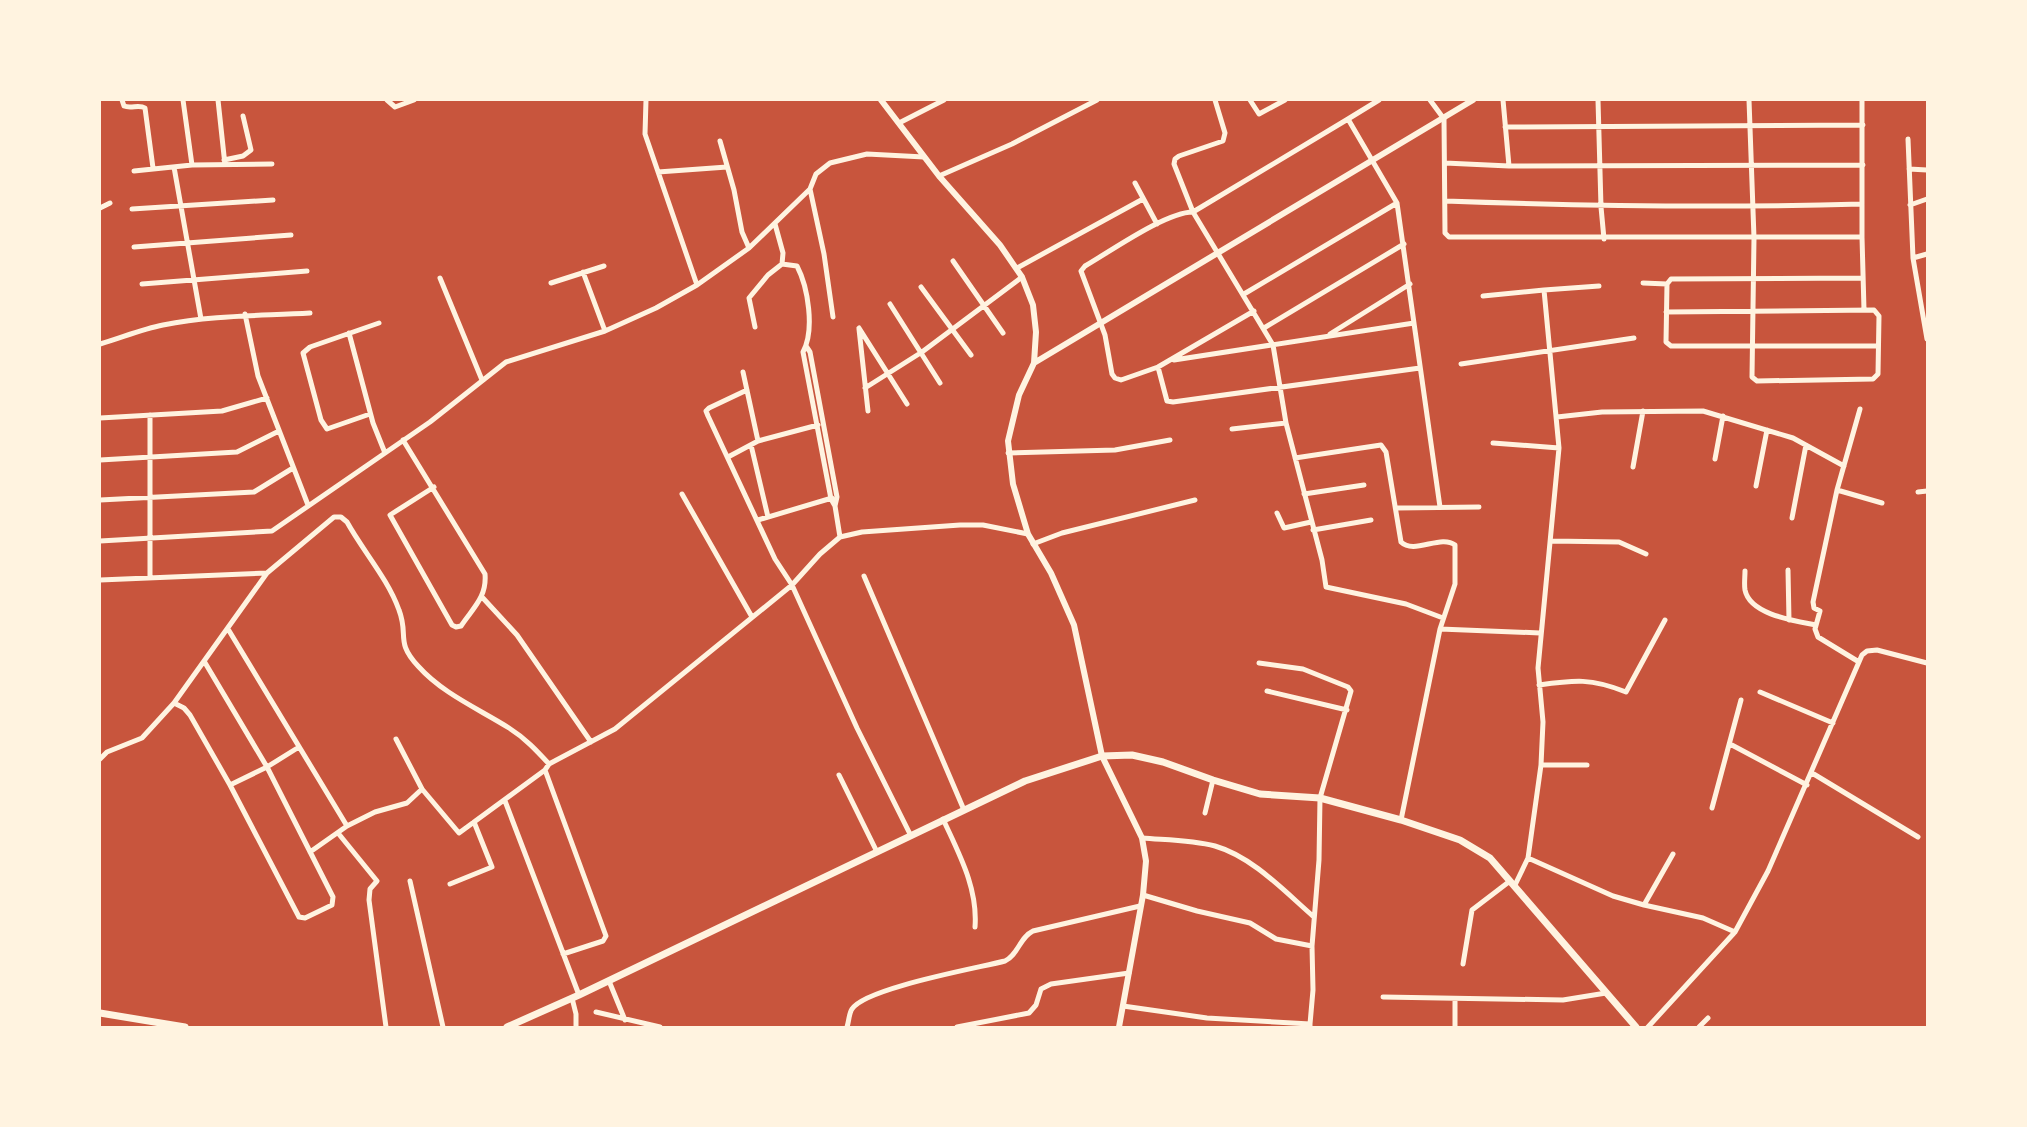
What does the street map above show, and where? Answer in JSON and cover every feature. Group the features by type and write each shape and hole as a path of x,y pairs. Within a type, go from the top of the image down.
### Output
{"main road":[{"path":"507,1027 579,995 1025,781 1102,756 1132,755 1163,762 1260,794 1320,798 1401,820 1460,840 1479,850 1490,858 1513,883 1636,1027"},
{"path":"100,1013 182,1027"}],"street":[{"path":"122,100 124,106 129,108 143,106 145,108 153,168"},
{"path":"183,100 192,166"},
{"path":"218,100 225,163"},
{"path":"387,100 395,107 414,100"},
{"path":"646,100 645,134 697,286"},
{"path":"881,100 939,176 1018,268 1033,305 1036,318 1034,364 1019,395 1011,419 1008,453 1013,484 1028,534 1051,573 1074,625 1102,756 1142,838 1146,861 1143,895 1119,1027"},
{"path":"899,123 944,100"},
{"path":"939,176 1012,144 1097,100"},
{"path":"1215,100 1225,133 1223,141 1175,159 1174,164 1193,212 1273,345 1286,423 1328,589 1406,604 1442,618"},
{"path":"1250,100 1260,114 1285,100"},
{"path":"1254,311 1158,368 1120,380 1112,374 1101,324 1082,269 1158,224 1182,212 1193,212 1379,100"},
{"path":"1430,100 1444,118 1445,233 1449,237 1604,239 1862,237"},
{"path":"1034,364 1473,100"},
{"path":"1502,100 1509,166"},
{"path":"1598,100 1601,207 1604,239"},
{"path":"1666,312 1753,312 1864,310 1878,312 1878,374 1873,379 1757,381 1752,377 1753,347 1753,312 1754,278 1754,238 1749,100"},
{"path":"1862,100 1862,278 1864,310"},
{"path":"225,163 243,156 251,150 243,116"},
{"path":"1348,119 1397,203 1410,284 1440,507"},
{"path":"1505,127 1863,125"},
{"path":"1908,139 1913,258 1926,318 1927,339"},
{"path":"720,141 742,232 749,248"},
{"path":"100,541 272,531 430,422 506,362 605,331 656,308 697,286 749,248 775,224 810,189 816,174 830,162 867,154 924,157"},
{"path":"134,171 225,163 272,164"},
{"path":"1445,163 1509,166 1863,164"},
{"path":"174,167 201,319"},
{"path":"658,172 727,167"},
{"path":"1909,169 1927,170"},
{"path":"1135,183 1158,224"},
{"path":"810,189 824,254 833,317"},
{"path":"1018,268 1143,199"},
{"path":"1910,205 1927,199"},
{"path":"132,209 272,200"},
{"path":"1445,201 1601,207 1752,207 1862,204"},
{"path":"100,208 110,203"},
{"path":"1244,294 1397,203"},
{"path":"775,224 783,253 782,264"},
{"path":"134,247 291,235"},
{"path":"1264,328 1404,244"},
{"path":"1913,258 1927,254"},
{"path":"953,261 1003,333"},
{"path":"755,327 749,298 768,275 782,264 797,266 801,274 810,326 803,352 830,499 835,506"},
{"path":"550,283 604,266"},
{"path":"142,284 194,282 307,271"},
{"path":"583,272 605,331"},
{"path":"865,388 922,352 1022,277"},
{"path":"440,278 482,380"},
{"path":"1862,278 1671,279 1667,284 1667,345 1753,347 1878,346"},
{"path":"1327,336 1410,284"},
{"path":"1643,284 1667,284"},
{"path":"1483,296 1600,286"},
{"path":"921,287 971,355"},
{"path":"1463,964 1470,914 1477,904 1513,883 1528,858 1541,765 1543,722 1539,684 1540,633 1551,541 1559,448 1558,417 1544,290"},
{"path":"890,304 940,383"},
{"path":"100,344 161,325 201,319 245,314 310,313"},
{"path":"245,314 258,376 308,505"},
{"path":"370,414 327,429 321,420 303,353 306,349 379,323"},
{"path":"1171,360 1414,323"},
{"path":"868,411 859,328 908,404"},
{"path":"349,333 370,414 385,453"},
{"path":"1462,364 1634,338"},
{"path":"806,346 810,352 837,497 835,506 840,537"},
{"path":"1158,368 1168,402 1420,368"},
{"path":"743,372 758,441"},
{"path":"747,390 706,411 775,559 792,585 857,728 910,836"},
{"path":"100,418 222,411 267,398"},
{"path":"1859,662 1822,641 1816,633 1820,612 1814,608 1813,602 1837,490 1860,409"},
{"path":"1633,467 1643,411"},
{"path":"1558,417 1602,412 1704,411 1767,430 1806,445 1844,466"},
{"path":"150,416 149,458 152,496 150,577"},
{"path":"1715,459 1723,416"},
{"path":"1232,429 1286,423"},
{"path":"728,457 758,441 823,424"},
{"path":"1756,486 1767,430"},
{"path":"100,460 237,452 279,431"},
{"path":"403,440 434,487 485,574 486,587 482,597 461,626 456,627 452,624 390,516 434,487"},
{"path":"1008,453 1115,450 1170,440"},
{"path":"1493,443 1559,448"},
{"path":"750,445 768,518"},
{"path":"1295,458 1381,445 1386,452 1397,508 1401,542 1404,545 1448,542 1455,545 1456,584 1442,618 1401,820"},
{"path":"1792,518 1806,445"},
{"path":"100,500 254,492 293,468"},
{"path":"1304,494 1364,485"},
{"path":"1837,490 1882,503"},
{"path":"1918,492 1927,491"},
{"path":"682,494 752,617"},
{"path":"758,520 837,497"},
{"path":"1033,544 1062,533 1194,500"},
{"path":"1397,508 1479,507"},
{"path":"1277,513 1284,528 1311,522"},
{"path":"100,759 107,752 142,738 174,704 267,574 334,517 341,516 347,522 394,599 400,611 404,647 415,663 451,693 509,728 528,743 549,764"},
{"path":"1313,530 1371,520"},
{"path":"396,739 422,789 459,833 505,801 545,770 549,764 615,729 792,585 820,554 840,537 862,532 960,525 983,525 1028,534"},
{"path":"1551,541 1619,542 1646,554"},
{"path":"1788,570 1789,620"},
{"path":"1745,571 1745,591 1750,600 1763,610 1789,620 1816,625"},
{"path":"100,580 267,574"},
{"path":"864,576 964,810"},
{"path":"482,597 517,636 591,742"},
{"path":"1539,684 1588,681 1602,683 1626,692 1665,620"},
{"path":"1440,628 1540,633"},
{"path":"228,629 347,826"},
{"path":"1648,1027 1735,932 1768,872 1862,655 1872,650 1927,663"},
{"path":"174,704 184,708 190,715 302,918 332,905 334,901 267,767 204,661"},
{"path":"1123,1006 1207,1018 1310,1026 1313,990 1312,946 1319,860 1320,798 1352,694 1348,687 1303,669 1259,663"},
{"path":"1267,691 1347,710"},
{"path":"1760,692 1833,723"},
{"path":"1712,808 1730,744 1732,727 1741,700"},
{"path":"1730,744 1807,785"},
{"path":"230,785 267,767 299,747"},
{"path":"1541,765 1587,765"},
{"path":"545,770 606,936 603,941 563,954"},
{"path":"1812,773 1918,837"},
{"path":"839,775 878,852"},
{"path":"1205,813 1213,780"},
{"path":"310,852 347,826 386,808 404,805 422,789"},
{"path":"505,801 579,995"},
{"path":"943,820 970,882 975,901 975,927"},
{"path":"450,884 492,867 474,822"},
{"path":"338,833 377,881 370,889 368,900 386,1027"},
{"path":"1142,838 1213,846 1231,852 1252,864 1314,918"},
{"path":"1644,905 1673,854"},
{"path":"1528,858 1613,896 1703,918 1735,932"},
{"path":"410,881 443,1027"},
{"path":"1143,895 1197,911 1250,923 1276,939 1312,946"},
{"path":"847,1027 851,1009 866,998 913,982 1005,961 1012,957 1027,935 1033,931 1140,906"},
{"path":"957,1027 1029,1013 1036,1005 1041,990 1051,984 1129,973"},
{"path":"608,981 625,1020"},
{"path":"1383,997 1563,1000 1606,993"},
{"path":"572,998 576,1014 576,1027"},
{"path":"1455,999 1455,1027"},
{"path":"596,1012 660,1027"},
{"path":"1699,1027 1708,1018"}]}
